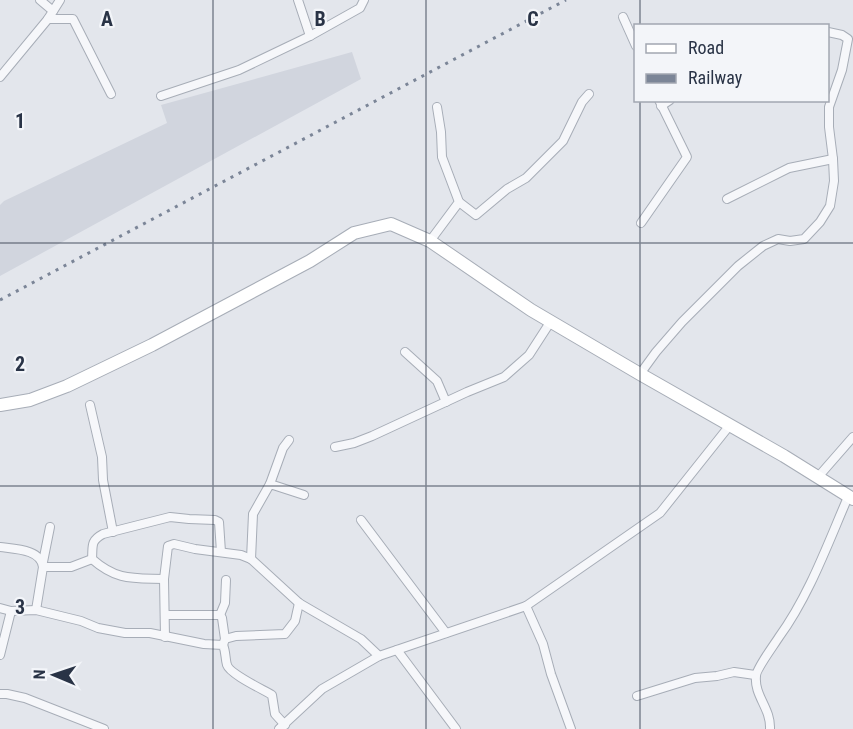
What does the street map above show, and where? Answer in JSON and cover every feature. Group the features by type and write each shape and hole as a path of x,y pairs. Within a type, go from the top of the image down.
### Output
{"street":[{"path":"40,0 50,15 73,18 111,94"},
{"path":"0,77 60,0"},
{"path":"298,0 310,36"},
{"path":"162,96 239,70 310,36 360,8 364,0"},
{"path":"623,16 634,41"},
{"path":"640,374 682,322 738,266 763,246 778,240 804,239 820,222 830,206 834,181 829,106 842,70 848,39 829,32"},
{"path":"437,107 442,157 459,202 476,215 507,189 526,178 563,141 582,102 589,94"},
{"path":"641,223 687,157 660,103"},
{"path":"727,199 789,168 833,159"},
{"path":"430,241 459,202"},
{"path":"0,405 30,400 67,386 152,345 299,266 354,233 391,224 430,241 531,309 850,498 791,620 772,646 756,675 758,691 769,714 770,729"},
{"path":"335,447 372,436 504,377 529,354 551,321"},
{"path":"405,352 437,381 446,402"},
{"path":"90,405 102,457 103,480 113,532"},
{"path":"226,580 225,603 220,615 227,666 235,675 272,695 275,714 282,727 322,689 379,656 525,606 660,513 730,425"},
{"path":"818,477 853,437"},
{"path":"251,559 253,514 270,484 283,448 290,440"},
{"path":"270,484 304,495"},
{"path":"92,559 96,538 103,534 170,517 219,522 221,552"},
{"path":"362,520 446,633"},
{"path":"36,610 51,527"},
{"path":"165,637 164,579 168,546 174,544 240,555 251,559 299,603 362,639 379,656"},
{"path":"0,547 23,550 36,555 43,564 71,567 92,559"},
{"path":"92,559 104,570 115,575 164,579"},
{"path":"0,608 11,611 36,610 81,621 98,628 125,633 150,633 204,644 224,642 236,636 285,634 296,621 299,603"},
{"path":"525,606 543,644 571,729"},
{"path":"0,655 11,611"},
{"path":"165,615 220,615"},
{"path":"397,650 456,729"},
{"path":"637,696 695,678 734,672 756,675"},
{"path":"0,694 25,698 105,729"}],"shaded area":[{"path":"352,52 361,79 0,276 0,205 4,201 167,123 161,105"}],"railway":[{"path":"0,300 566,0"}]}
